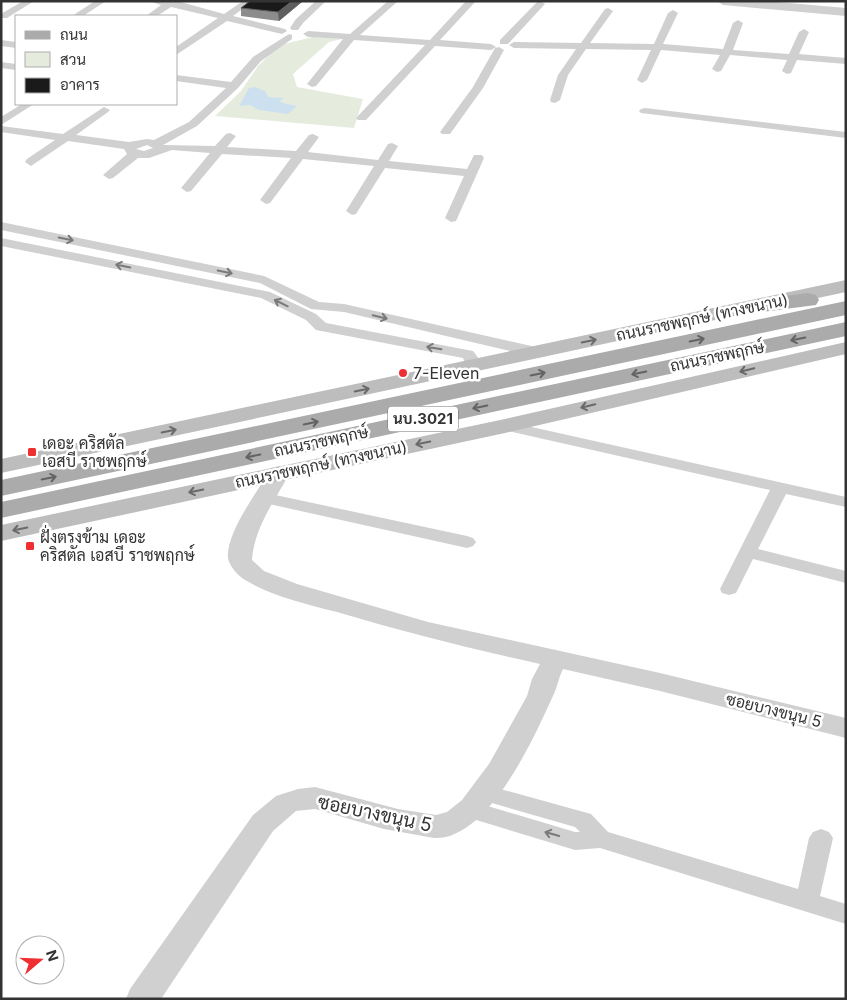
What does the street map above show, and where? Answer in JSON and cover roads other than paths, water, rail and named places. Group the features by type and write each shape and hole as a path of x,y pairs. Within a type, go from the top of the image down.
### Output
{"main road":[{"name":"ถนนราชพฤกษ์ (ทางขนาน)","path":"1,466 846,286"},
{"path":"762,305 846,295"},
{"name":"ถนนราชพฤกษ์","path":"1,488 846,308"},
{"name":"ถนนราชพฤกษ์","path":"1,510 846,329"},
{"name":"ถนนราชพฤกษ์ (ทางขนาน)","path":"1,533 505,426 846,348"}],"street":[{"path":"4,16 30,1"},
{"path":"79,15 102,1"},
{"path":"153,1 172,3 244,23 308,34 502,46 584,45 658,47 846,61"},
{"path":"178,51 249,1"},
{"path":"157,147 193,124 234,86 257,59 322,1"},
{"path":"312,84 352,36 394,1"},
{"path":"362,118 388,94 472,1"},
{"path":"723,1 846,12"},
{"path":"153,15 172,3"},
{"path":"446,132 478,88 502,46 540,4"},
{"path":"554,100 563,75 608,12"},
{"path":"642,80 673,13"},
{"path":"717,69 727,52 738,23"},
{"path":"787,71 804,32"},
{"path":"1,43 15,45"},
{"path":"1,66 15,67"},
{"path":"178,78 234,86"},
{"path":"1,122 27,105"},
{"path":"31,162 104,110"},
{"path":"645,111 846,135"},
{"path":"1,129 132,150"},
{"path":"187,188 230,136"},
{"path":"266,200 313,137"},
{"path":"109,175 142,142 157,147 299,156 472,173"},
{"path":"352,211 392,146"},
{"path":"451,218 478,158"},
{"path":"1,226 264,280 316,306 344,308 536,352"},
{"path":"26,247 43,234"},
{"path":"1,242 265,295 311,317 321,327 468,354 471,356 472,366"},
{"path":"505,426 846,502"},
{"name":"ซอยบางขนุน 5","path":"279,473 248,527 241,545 240,560 248,571 255,576 288,590 426,630 660,682 846,728"},
{"path":"729,589 780,488"},
{"path":"266,498 467,542"},
{"path":"748,552 846,577"},
{"name":"ซอยบางขนุน 5","path":"142,999 263,823 283,804 300,799 315,798 410,824 441,827 455,821 478,802 540,696 545,679 555,659"},
{"path":"478,802 575,841 600,839 846,914"},
{"path":"807,901 821,838"}],"water":[{"path":"255,87 265,91 268,97 284,98 280,101 297,106 288,114 259,110 250,105 239,106 249,88"}],"place":[{"name":"7-Eleven","path":"403,373"},
{"name":"เดอะ คริสตัล เอสบี ราชพฤกษ์","path":"32,452"},
{"name":"ฝั่งตรงข้าม เดอะ คริสตัล เอสบี ราชพฤกษ์","path":"30,546"}]}
